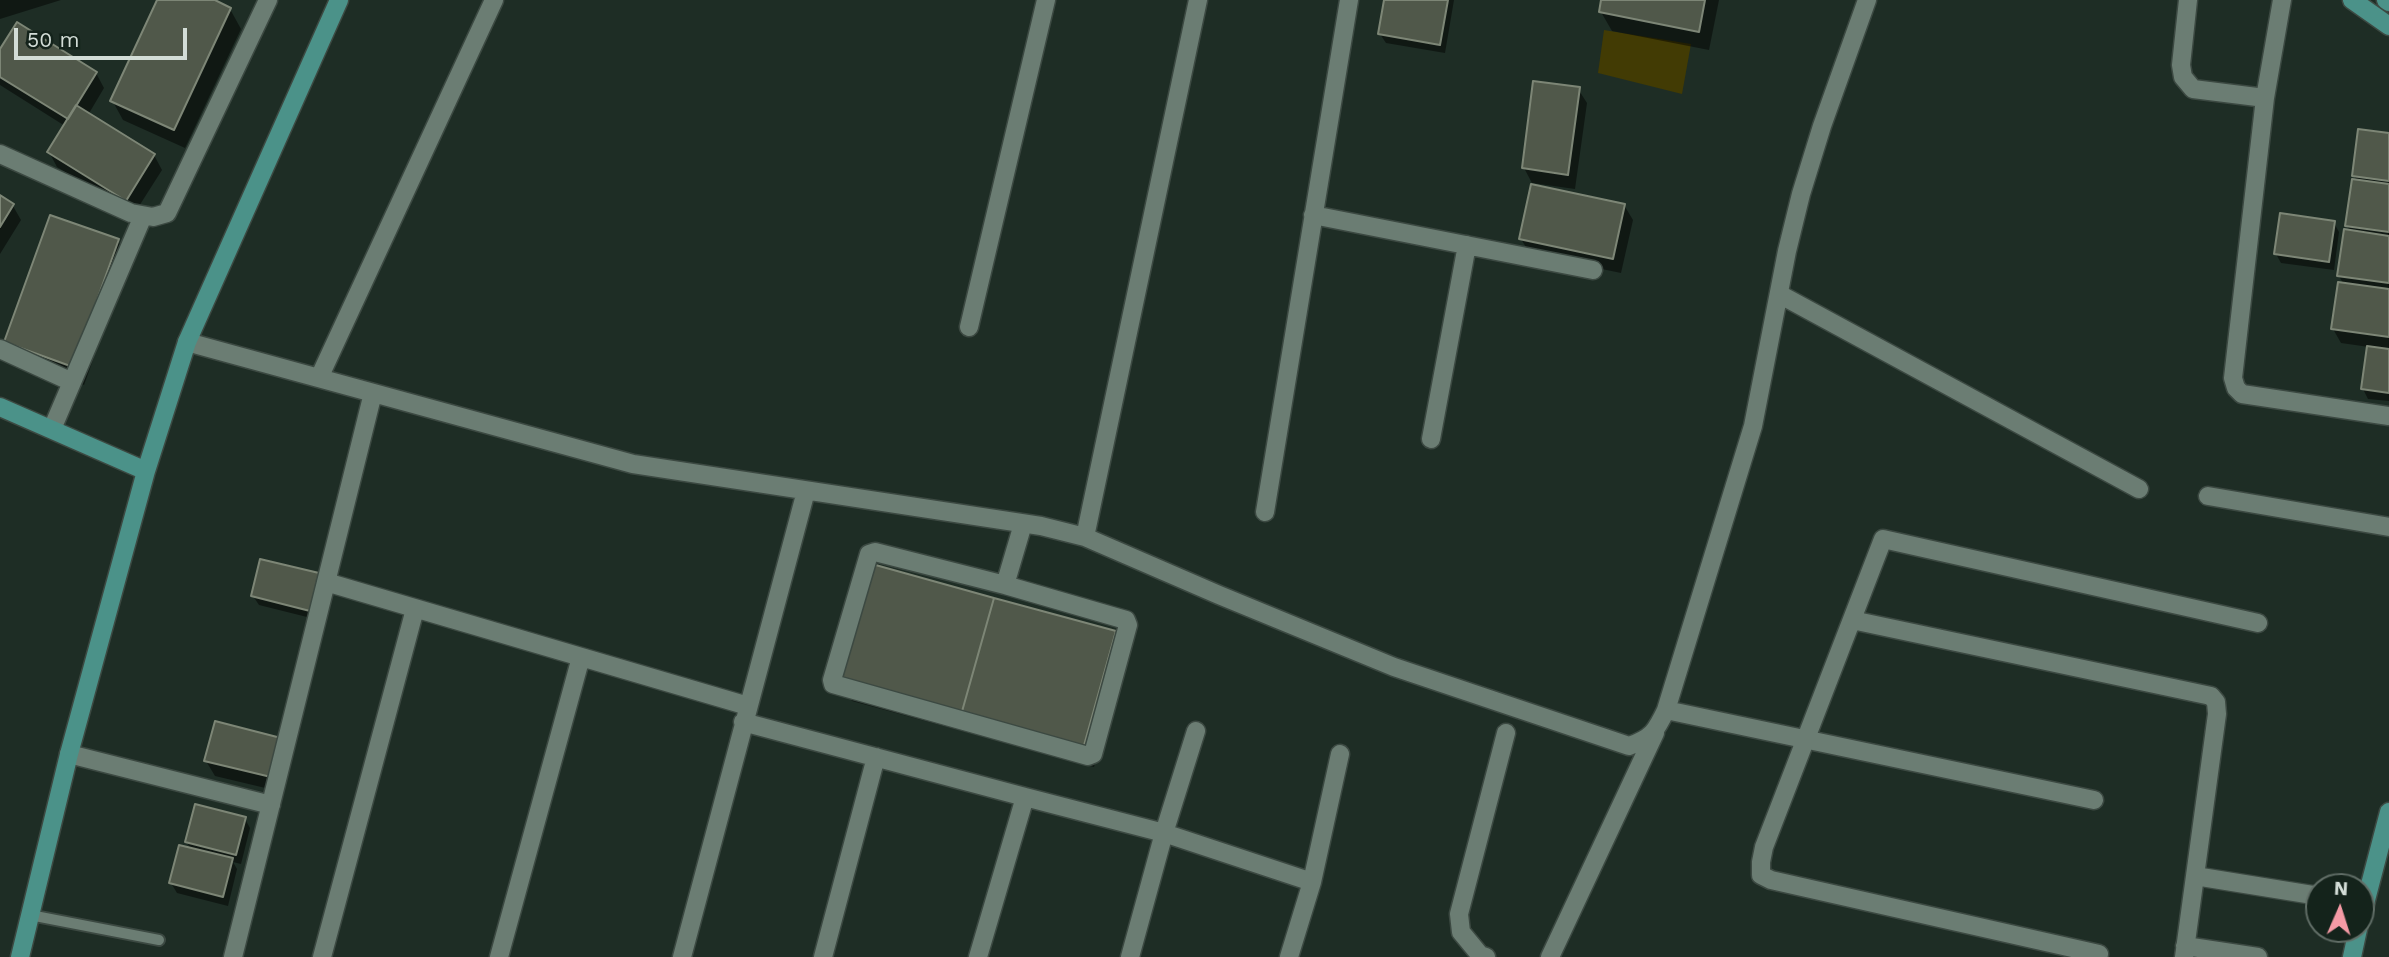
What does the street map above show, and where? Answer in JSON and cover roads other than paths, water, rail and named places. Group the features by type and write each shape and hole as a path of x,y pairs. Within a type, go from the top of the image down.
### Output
{"street":[{"path":"0,154 131,213 153,217 167,213 268,0"},
{"path":"20,957 69,754 146,471 187,342 339,0"},
{"path":"319,378 494,0"},
{"path":"969,327 1046,0"},
{"path":"1086,537 1198,0"},
{"path":"1265,512 1349,0"},
{"path":"1550,957 1666,709 1753,426 1801,194 1822,125 1867,0"},
{"path":"2188,0 2180,65 2183,77 2193,89 2266,98"},
{"path":"2282,0 2266,98 2233,378 2236,388 2242,394 2389,416"},
{"path":"2352,0 2389,26"},
{"path":"1313,215 1593,270"},
{"path":"52,429 143,216"},
{"path":"1431,439 1467,245"},
{"path":"1779,294 2139,489"},
{"path":"187,342 633,464 1023,524 1086,537 1394,667 1629,746 1655,733"},
{"path":"0,349 72,382"},
{"path":"233,957 373,394"},
{"path":"0,407 146,471"},
{"path":"682,957 806,491"},
{"path":"2208,496 2389,527"},
{"path":"1005,585 1023,524"},
{"path":"2099,954 1771,880 1761,875 1760,862 1764,847 1883,539 2258,622"},
{"path":"870,552 1005,585 1126,620 1128,623 1093,754 1088,756 833,684 870,552"},
{"path":"326,582 581,657 876,757 1164,833 1312,882"},
{"path":"322,957 415,608"},
{"path":"1852,620 2211,696 2216,702 2217,714 2185,952 2258,957"},
{"path":"499,957 581,657"},
{"path":"1666,709 2094,800"},
{"path":"1130,957 1164,833 1196,731"},
{"path":"1486,957 1480,955 1461,932 1459,914 1506,733"},
{"path":"69,754 271,805"},
{"path":"1289,957 1312,882 1340,754"},
{"path":"823,957 876,757"},
{"path":"978,957 1025,797"},
{"path":"2372,873 2389,811"},
{"path":"2195,876 2305,894"}],"lane":[{"path":"30,915 159,940"}]}
